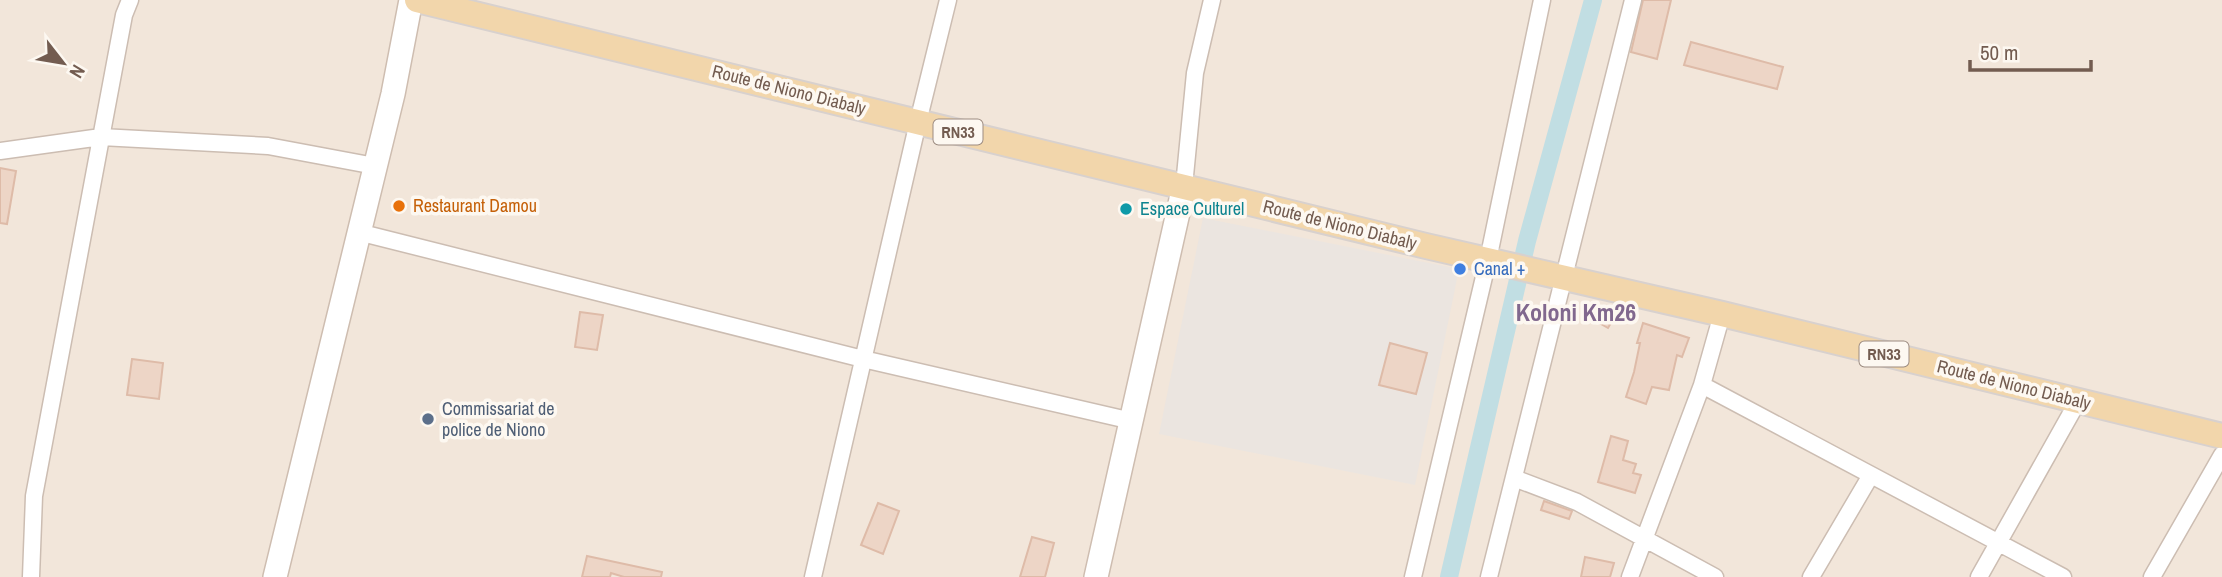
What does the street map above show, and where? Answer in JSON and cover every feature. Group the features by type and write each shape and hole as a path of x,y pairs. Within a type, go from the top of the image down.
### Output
{"main road":[{"name":"Route de Niono Diabaly","path":"417,0 2222,436"}],"street":[{"path":"30,577 34,496 124,15 130,0"},
{"path":"275,577 393,94 411,0"},
{"path":"813,577 948,0"},
{"path":"1096,577 1184,186 1195,73 1212,0"},
{"path":"1413,577 1494,261 1542,0"},
{"path":"1489,577 1514,478 1555,275 1633,0"},
{"path":"0,151 101,137 268,146 374,166"},
{"path":"358,232 863,359 1132,421"},
{"path":"1630,577 1702,385 1722,314"},
{"path":"1702,385 2063,577"},
{"path":"1979,577 2078,401"},
{"path":"2152,577 2222,455"},
{"path":"1811,577 1871,475"},
{"path":"1514,478 1577,502 1646,537 1714,577"}],"shaded area":[{"path":"0,0 2222,0 2222,577 0,577"},
{"path":"1203,218 1459,269 1415,485 1159,434"}],"building":[{"path":"1643,0 1671,0 1657,59 1631,52"},
{"path":"1691,42 1783,67 1777,89 1684,65"},
{"path":"0,168 16,171 7,224 0,223"},
{"path":"1599,308 1615,316 1608,328 1592,319"},
{"path":"580,312 603,315 597,350 575,347"},
{"path":"1643,323 1689,338 1682,357 1677,355 1669,390 1652,387 1646,404 1626,397 1634,372 1640,343 1637,343"},
{"path":"1390,343 1427,353 1416,394 1379,385"},
{"path":"132,359 163,363 159,399 127,395"},
{"path":"1611,436 1628,441 1623,460 1636,464 1633,473 1641,475 1635,493 1598,482"},
{"path":"1544,501 1572,511 1569,519 1541,510"},
{"path":"878,503 899,511 883,554 861,545"},
{"path":"1032,537 1054,543 1045,577 1020,577"},
{"path":"587,556 662,572 661,577 624,577 611,573 610,577 582,577"},
{"path":"1585,557 1614,563 1610,577 1581,577"}],"waterway":[{"path":"1449,577 1527,241 1593,0"}],"place":[{"name":"Restaurant Damou","path":"399,206"},
{"name":"Espace Culturel","path":"1126,209"},
{"name":"Canal +","path":"1460,269"},
{"name":"Commissariat de police de Niono","path":"428,419"}],"district":[{"name":"Koloni Km26","path":"1576,313"}]}
